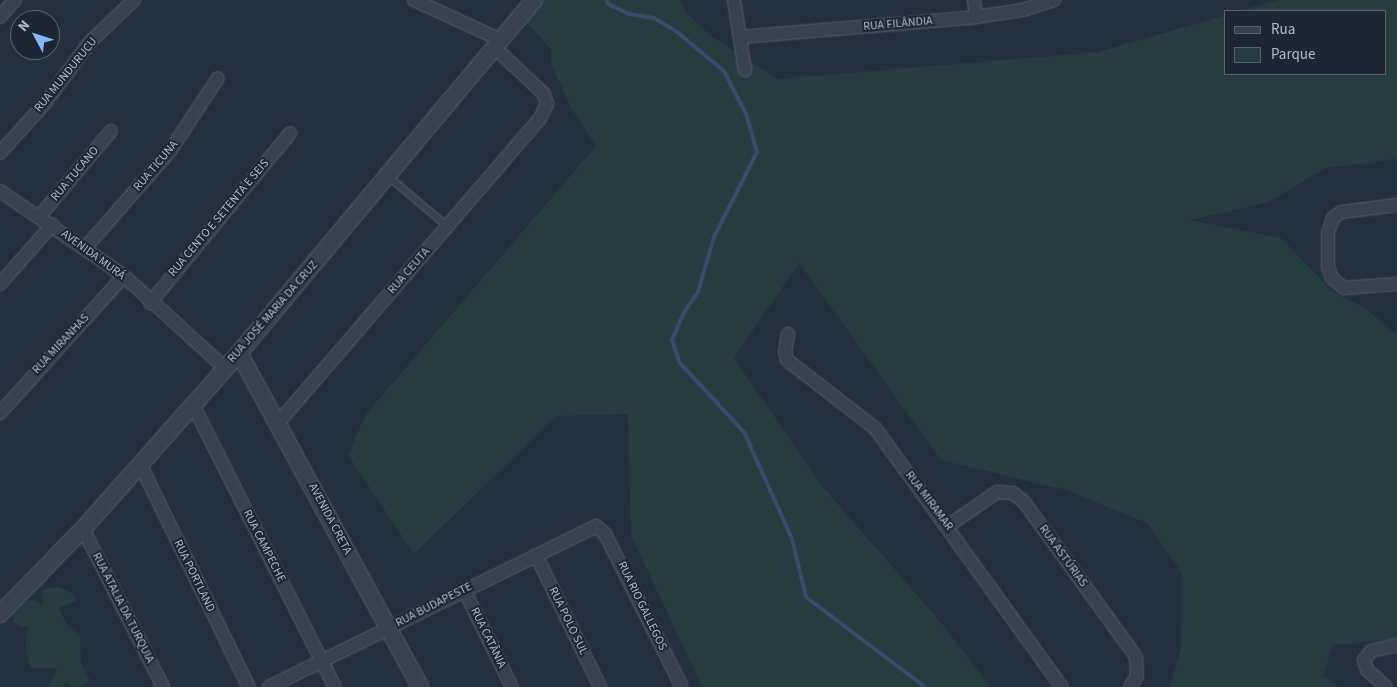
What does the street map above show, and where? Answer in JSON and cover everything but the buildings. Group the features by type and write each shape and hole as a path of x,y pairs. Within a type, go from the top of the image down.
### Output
{"street":[{"path":"0,17 15,0"},
{"name":"RUA MUNDURUCU","path":"0,153 45,103 89,43 134,0"},
{"path":"414,0 498,44"},
{"name":"RUA JOSÉ MARIA DA CRUZ","path":"0,614 83,529 226,368 388,177 534,0"},
{"path":"734,0 745,70"},
{"path":"974,0 976,18"},
{"name":"RUA FILÂNDIA","path":"740,37 976,18 1023,10 1054,0"},
{"name":"RUA CEUTA","path":"278,423 540,118 548,104 544,94 498,44"},
{"name":"RUA TICUNA","path":"85,248 170,151 218,78"},
{"name":"RUA TUCANO","path":"39,217 111,130"},
{"name":"RUA CENTO E SETENTA E SEIS","path":"150,303 181,262 290,133"},
{"name":"AVENIDA MURÁ","path":"0,191 124,276 150,303 226,368"},
{"path":"1397,205 1340,212 1329,225 1328,247 1328,267 1337,284 1344,288 1397,284"},
{"path":"0,284 52,225"},
{"name":"RUA MIRANHAS","path":"0,413 124,276"},
{"name":"RUA MIRAMAR","path":"788,334 785,352 788,360 875,428 948,526 1062,687"},
{"name":"AVENIDA CRETA","path":"239,353 420,687"},
{"name":"RUA CAMPECHE","path":"193,405 335,687"},
{"name":"RUA PORTLAND","path":"140,464 249,687"},
{"name":"RUA ASTÚRIAS","path":"948,526 997,492 1013,493 1024,502 1136,657 1137,676 1130,687"},
{"name":"RUA BUDAPESTE","path":"269,687 591,527 600,526"},
{"name":"RUA RIO GALLEGOS","path":"600,526 682,687"},
{"name":"RUA ATALIA DA TURQUIA","path":"83,529 163,687"},
{"name":"RUA POLO SUL","path":"536,555 600,687"},
{"name":"RUA CATÂNIA","path":"464,590 512,687"},
{"path":"1381,683 1364,665 1367,655 1386,646 1397,645"}],"lane":[{"path":"388,177 447,226"}],"green space":[{"path":"542,0 680,0 685,11 711,36 778,79 1098,52 1224,16 1224,75 1387,75 1387,10 1243,10 1278,0 1397,0 1397,159 1326,168 1269,202 1190,220 1281,238 1333,292 1365,308 1397,335 1397,639 1333,645 1323,676 1340,687 1170,687 1181,648 1182,573 1147,523 1066,490 941,460 799,263 734,358 822,486 938,619 991,687 702,687 631,535 628,414 557,416 414,554 348,455 366,414 596,146 571,108 551,63 551,49 526,22"},
{"path":"58,587 73,593 77,601 59,608 67,625 80,636 81,664 90,680 83,686 74,687 66,682 63,687 48,687 57,668 30,668 25,640 29,626 20,627 13,621 15,612 28,600 37,601 43,607 42,590"}],"waterway":[{"path":"607,0 608,4 629,14 654,18 676,31 724,71 746,114 757,152 714,237 698,292 684,312 672,340 679,362 744,432 792,539 806,597 925,687"}]}
